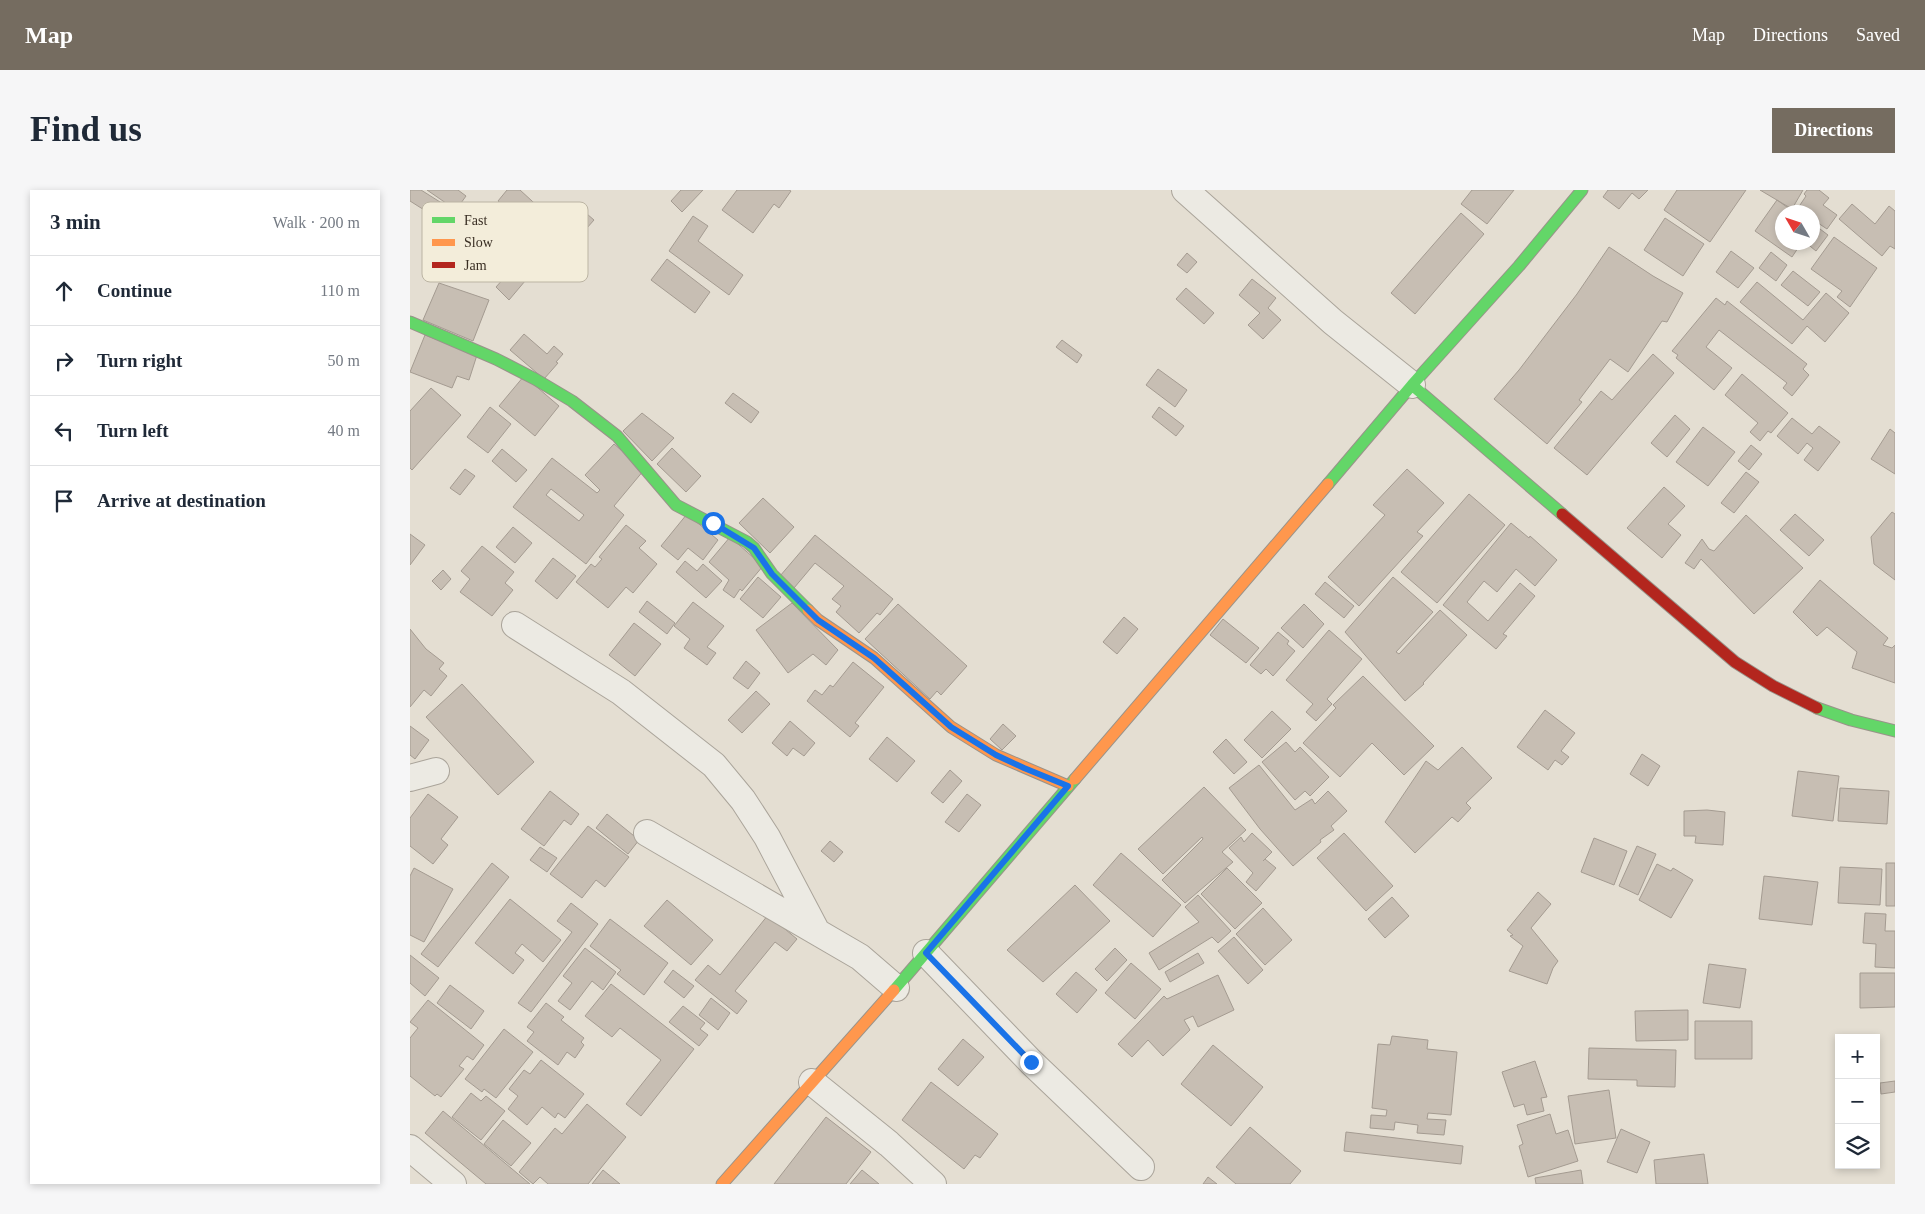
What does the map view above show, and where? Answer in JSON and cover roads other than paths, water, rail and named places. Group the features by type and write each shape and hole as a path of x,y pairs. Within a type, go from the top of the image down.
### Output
{"main road":[{"path":"722,1184 896,988 1412,385 1519,266 1572,194"},
{"path":"410,322 506,362 562,394 620,439 676,505 713,523 754,548 772,574 818,620 874,658 951,727 996,755 1068,786"},
{"path":"1412,385 1735,662 1762,681 1797,701 1833,715 1895,731"}],"street":[{"path":"1184,190 1332,322 1412,385"},
{"path":"515,625 621,692 714,765 743,800 767,837 816,930"},
{"path":"410,778 436,771"},
{"path":"647,834 860,957 896,988"},
{"path":"926,953 1031,1062 1141,1167"},
{"path":"812,1082 889,1144 933,1184"},
{"path":"410,1148 453,1184"}]}
